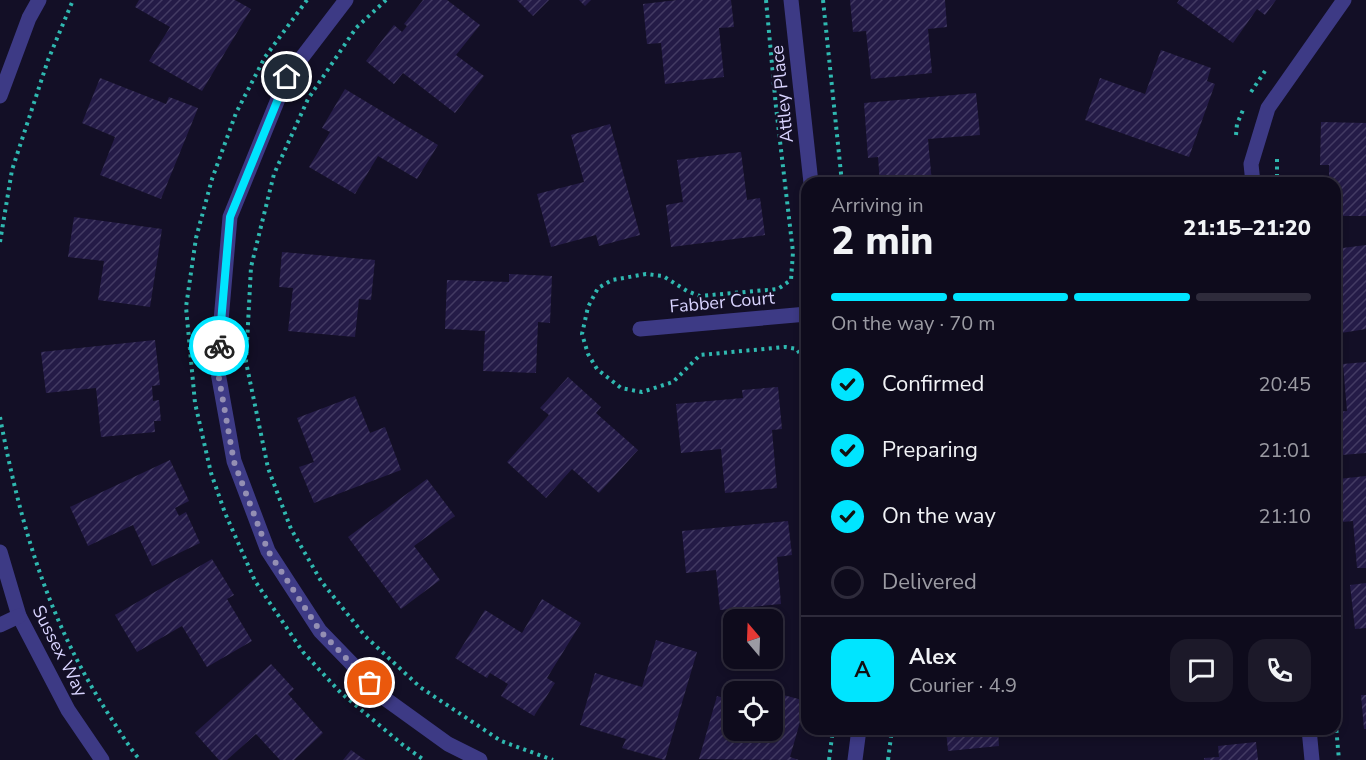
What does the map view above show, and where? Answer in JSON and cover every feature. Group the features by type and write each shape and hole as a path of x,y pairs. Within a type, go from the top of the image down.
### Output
{"street":[{"path":"0,96 29,18 39,0"},
{"path":"346,0 287,77 230,217 217,367 234,462 268,551 320,631 387,700 448,744 480,760"},
{"name":"Attley Place","path":"791,0 811,177"},
{"path":"1252,177 1251,164 1268,108 1344,0"},
{"name":"Fabber Court","path":"640,329 801,315"},
{"name":"Sussex Way","path":"0,552 19,616 68,710 102,760"},
{"path":"0,625 19,616"},
{"path":"855,760 858,735"},
{"path":"1310,735 1312,760"}],"path":[{"path":"0,242 12,170 48,60 73,0"},
{"path":"307,0 266,57 236,113 212,179 196,238 186,307 195,403 211,473 225,513 255,581 303,652 341,693 424,760"},
{"path":"386,0 356,28 308,99 274,174 251,267 246,362 267,468 291,529 321,581 366,636 420,687 501,741 553,760"},
{"path":"766,0 793,252 791,280 778,289 700,297 663,276 646,274 612,280 598,288 588,307 582,334 588,354 597,369 621,388 642,392 673,382 700,355 785,347 797,349 801,356"},
{"path":"823,0 841,177"},
{"path":"1276,156 1277,177"},
{"path":"0,417 10,471 29,545 54,614 88,683 140,760"},
{"path":"829,760 833,735"},
{"path":"888,760 891,735"},
{"path":"1337,735 1339,760"}],"building":[{"path":"139,0 235,0 251,9 202,91 149,61 170,27 135,7"},
{"path":"423,0 447,0 480,25 456,55 484,76 455,113 403,73 394,84 366,61 394,25 402,32 407,26 404,24"},
{"path":"517,0 549,0 533,16"},
{"path":"579,0 591,0 585,6"},
{"path":"677,0 731,0 734,27 719,28 724,77 665,84 661,43 647,44 643,4"},
{"path":"850,0 945,0 947,27 928,29 932,73 871,79 866,31 853,32"},
{"path":"1179,0 1276,0 1265,15 1257,9 1233,43 1177,3"},
{"path":"1161,50 1211,68 1207,81 1215,84 1189,157 1085,120 1100,78 1145,94"},
{"path":"100,78 166,104 169,97 198,108 161,199 100,175 115,137 82,123"},
{"path":"345,89 438,145 417,179 378,156 355,194 309,167 330,132 322,128"},
{"path":"976,93 980,135 928,139 931,177 880,177 878,157 868,158 864,103"},
{"path":"1321,122 1366,123 1366,216 1341,216 1341,177 1329,177 1329,165 1320,165"},
{"path":"610,124 640,235 599,246 596,235 551,247 537,194 584,182 571,135"},
{"path":"741,152 747,200 760,198 765,235 671,247 666,205 683,202 677,160"},
{"path":"74,217 162,229 150,307 98,300 104,261 68,257"},
{"path":"1366,245 1366,329 1341,333 1341,248"},
{"path":"282,252 375,260 371,300 359,299 355,337 288,331 293,288 279,287"},
{"path":"509,274 552,276 550,323 538,322 536,373 483,371 485,331 445,329 447,280 509,282"},
{"path":"155,340 160,385 152,386 153,401 159,400 161,421 154,421 155,432 101,437 96,388 46,393 41,352"},
{"path":"1366,362 1366,453 1342,455 1341,412 1347,411 1343,364"},
{"path":"568,377 601,407 596,413 638,450 599,493 572,469 546,498 507,462 549,415 540,408"},
{"path":"778,387 782,429 772,430 777,488 725,493 721,449 681,453 676,404 743,398 742,390"},
{"path":"355,396 370,433 385,427 401,470 314,503 299,467 314,462 297,418"},
{"path":"170,460 189,501 175,508 179,516 186,512 200,543 152,566 133,525 88,546 70,507"},
{"path":"1366,476 1366,568 1357,568 1353,521 1342,522 1341,479"},
{"path":"427,479 455,516 414,546 440,580 401,609 348,537"},
{"path":"788,521 792,555 777,557 781,604 720,610 716,570 686,573 682,531"},
{"path":"212,559 234,595 227,599 252,641 207,667 182,626 137,652 115,615"},
{"path":"1366,583 1366,628 1355,629 1350,585"},
{"path":"542,599 581,623 547,678 555,683 534,716 501,696 508,684 490,673 487,678 455,658 485,610 522,633"},
{"path":"656,640 697,652 665,760 622,748 626,739 580,725 595,673 642,687"},
{"path":"271,664 294,689 288,694 323,733 294,760 280,760 256,734 227,760 219,760 195,733"},
{"path":"783,695 801,700 801,718 790,757 799,760 699,759 717,696 723,698 723,741 783,741"},
{"path":"1361,695 1366,695 1366,729 1364,729"},
{"path":"947,735 998,735 999,746 948,751"},
{"path":"1256,742 1258,760 1204,760 1204,758 1219,757 1218,746"},
{"path":"351,750 365,760 343,760"}],"way so far":[{"path":"219,346 217,367 234,462 268,551 320,631 370,683"}],"route":[{"path":"219,346 230,217 287,77"}]}
